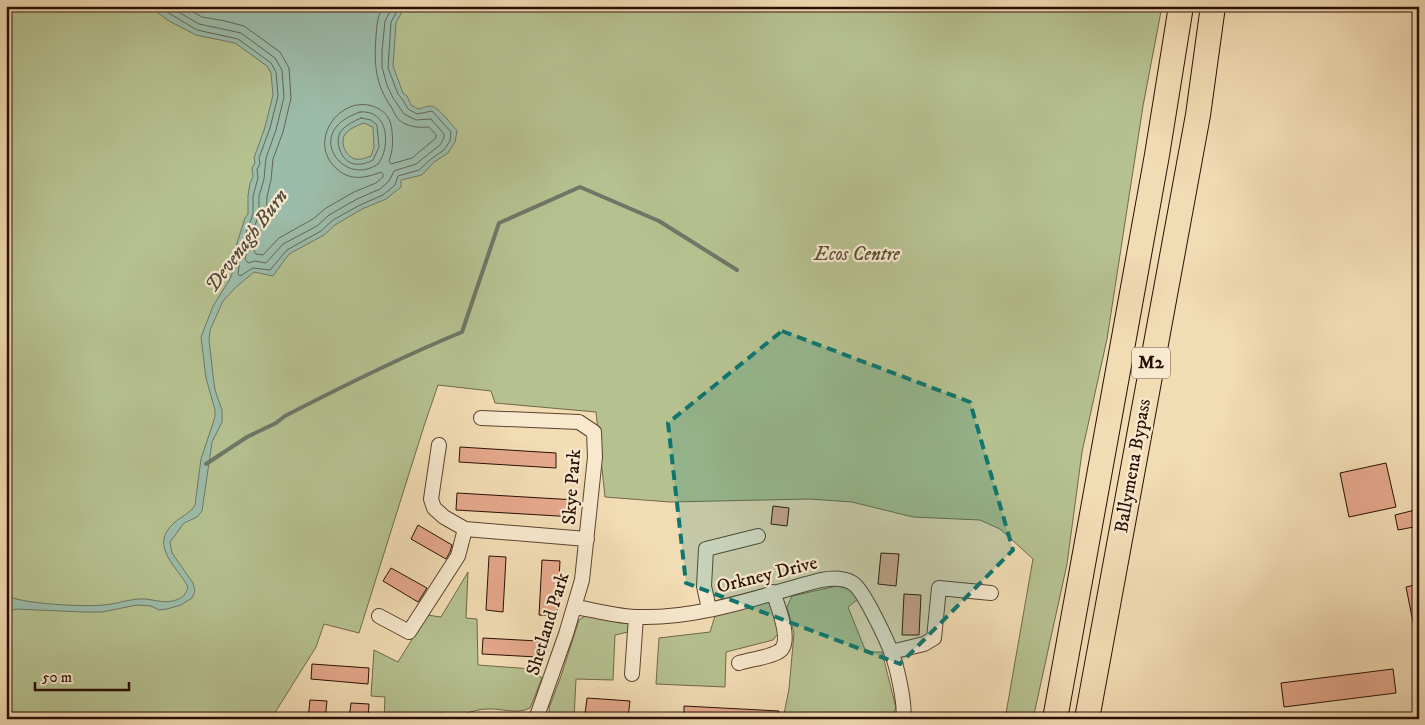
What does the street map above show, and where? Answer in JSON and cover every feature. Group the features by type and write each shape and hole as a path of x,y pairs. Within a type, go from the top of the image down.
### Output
{"highway":[{"name":"Ballymena Bypass","path":"1055,719 1157,155 1180,6"},
{"name":"Ballymena Bypass","path":"1087,719 1198,115 1213,6"}],"street":[{"name":"Skye Park","path":"439,446 432,504 440,515 465,529 587,539 595,457 594,432 579,422 481,418"},
{"path":"379,616 409,632 458,556 465,529"},
{"path":"709,610 704,586 706,549 758,536"},
{"name":"Shetland Park","path":"536,719 550,685 582,580 587,539"},
{"name":"Orkney Drive","path":"574,607 636,617 690,614 821,580 838,579 849,582 864,596 891,652 902,701 903,719"},
{"path":"891,652 924,644 934,638 939,588 991,593"},
{"path":"739,663 778,652 783,647 784,627 773,592"},
{"path":"632,674 636,617"}],"highlighted area":[{"path":"782,331 970,402 1013,550 900,664 686,583 668,423"}],"green space":[{"name":"Ecos Centre","path":"6,6 1162,6 1143,106 1107,339 1082,452 1067,564 1033,719 1005,719 1033,559 1000,529 980,520 913,517 852,502 810,499 670,502 605,497 596,412 495,403 491,391 438,385 359,633 324,624 316,647 271,719 6,719"},
{"path":"468,572 466,618 477,619 478,665 532,669 542,678 530,708 519,711 481,709 444,719 441,712 423,719 384,719 385,697 371,696 374,650 398,662 427,615 441,617"},
{"path":"837,586 851,589 858,599 848,607 866,652 882,652 896,708 891,719 861,719 857,716 852,719 783,719 789,689 794,633 787,607 792,596"},
{"path":"767,602 773,606 780,631 773,640 726,652 725,687 656,684 659,638 710,632 715,616"},
{"path":"587,615 627,623 630,627 628,632 615,635 613,680 576,679 574,719 553,719 550,716 549,708 579,620"}],"water":[{"name":"Devenagh Burn","path":"149,6 405,6 396,23 393,66 403,93 407,96 411,105 418,109 430,106 436,109 457,131 455,142 448,153 434,162 422,175 401,180 401,187 386,199 362,209 335,225 324,235 289,254 273,276 254,272 223,301 210,330 209,340 215,390 222,410 222,422 212,442 202,511 197,517 184,523 170,542 172,553 193,583 195,591 192,598 181,605 159,610 151,606 137,605 102,612 16,609 6,613 6,573 8,596 27,601 54,604 104,605 140,599 168,602 182,597 188,587 172,564 164,548 164,540 174,523 195,505 201,459 215,417 215,410 206,378 201,337 213,306 230,279 234,268 237,243 248,214 248,196 253,177 254,158 265,127 273,95 271,73 267,66 235,43 196,35 169,21","holes":["364,123 373,127 374,147 371,156 355,159 348,155 343,144 346,133"]}],"building":[{"path":"460,447 556,453 556,468 459,462"},
{"path":"1386,463 1396,507 1349,517 1340,473"},
{"path":"457,493 576,500 575,517 456,510"},
{"path":"773,506 789,508 787,526 771,524"},
{"path":"1419,509 1419,526 1398,530 1395,515"},
{"path":"418,525 452,545 446,559 411,539"},
{"path":"881,553 899,554 896,586 878,584"},
{"path":"489,556 506,557 503,612 486,610"},
{"path":"542,560 560,561 557,616 539,615"},
{"path":"391,568 427,588 418,602 383,581"},
{"path":"1419,584 1419,626 1414,627 1406,587"},
{"path":"904,594 921,595 919,635 902,635"},
{"path":"483,638 538,641 537,657 482,654"},
{"path":"312,664 369,668 368,684 311,679"},
{"path":"1393,669 1396,693 1284,707 1281,683"},
{"path":"587,698 630,701 628,717 585,714"},
{"path":"310,700 327,701 325,719 308,719"},
{"path":"351,703 369,704 368,719 349,719"},
{"path":"684,706 779,711 779,719 684,719"}],"waterway":[{"path":"206,464 247,437 276,423 285,416 372,372 462,332 499,223 580,187 659,221 737,270"}]}
